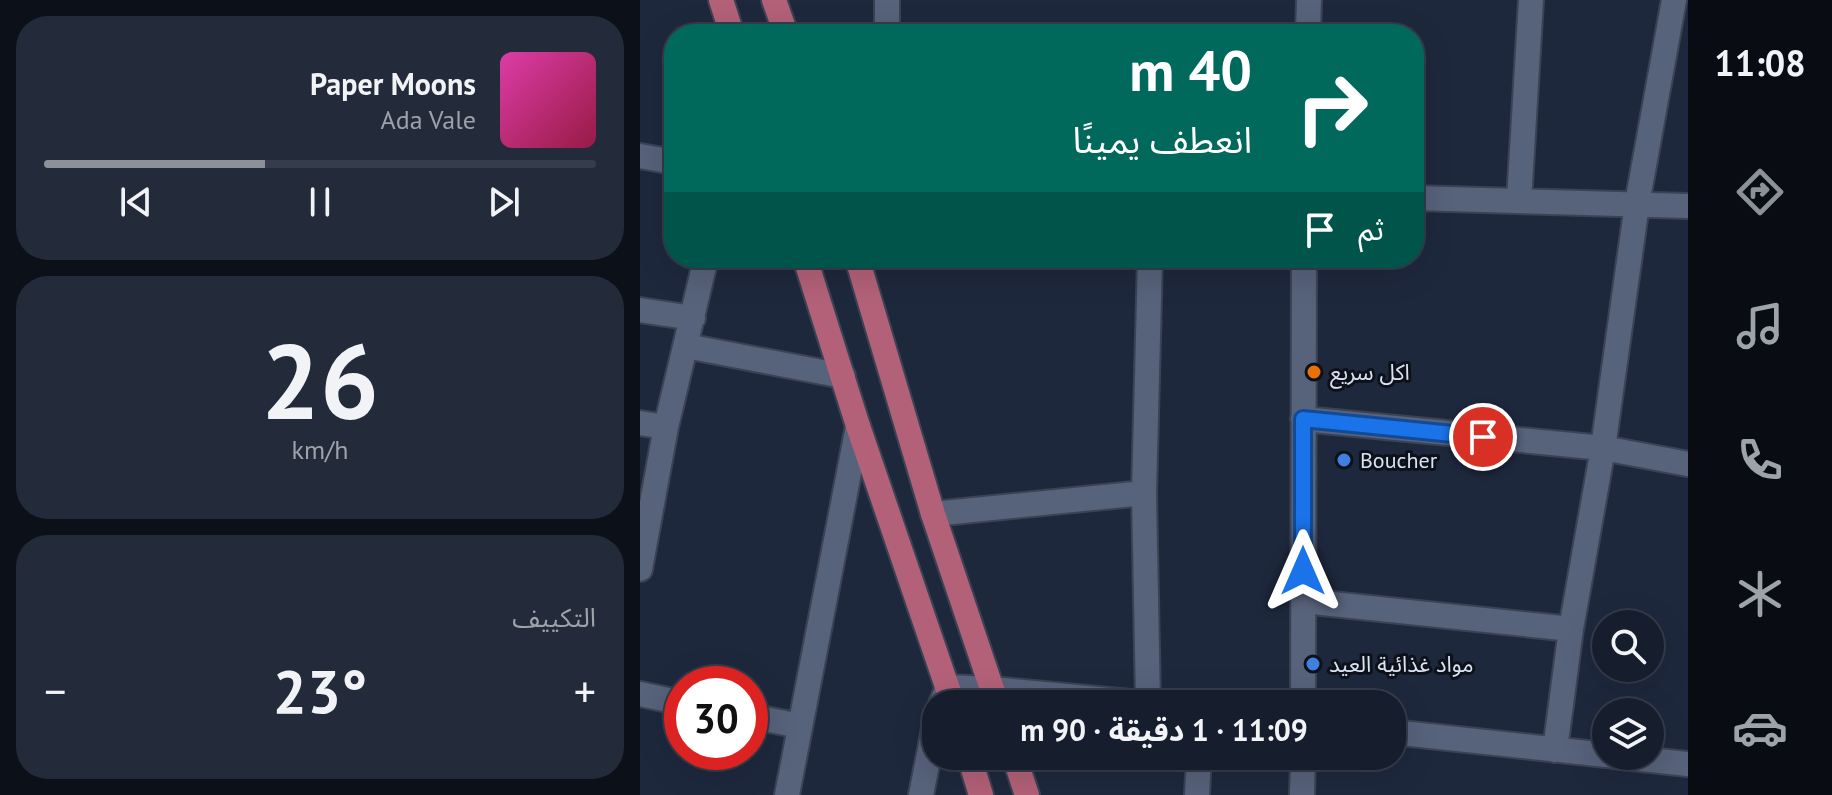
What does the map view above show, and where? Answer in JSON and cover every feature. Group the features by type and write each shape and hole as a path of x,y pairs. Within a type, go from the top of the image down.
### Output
{"main road":[{"path":"721,0 729,24"},
{"path":"774,0 782,24"},
{"path":"808,268 944,690"},
{"path":"860,268 933,514 993,690"},
{"path":"973,770 981,795"},
{"path":"1019,770 1027,795"}],"street":[{"path":"887,0 887,24"},
{"path":"1308,24 1309,0"},
{"path":"1519,201 1531,0"},
{"path":"1555,750 1571,629 1603,448 1637,204 1674,0"},
{"path":"640,156 664,160"},
{"path":"1424,198 1688,206"},
{"path":"640,569 666,427 704,268"},
{"path":"1150,268 1144,493 1150,690"},
{"path":"1303,690 1304,268"},
{"path":"640,310 693,318"},
{"path":"686,346 843,376"},
{"path":"1303,419 1603,448 1688,464"},
{"path":"640,423 666,427"},
{"path":"787,795 858,426"},
{"path":"933,514 1144,493"},
{"path":"1303,601 1571,629"},
{"path":"640,694 664,699"},
{"path":"768,720 800,726"},
{"path":"1406,734 1592,754"},
{"path":"1664,761 1688,764"},
{"path":"921,795 926,770"},
{"path":"1197,795 1198,770"},
{"path":"1306,770 1310,792"}],"place":[{"name":"اكل سريع","path":"1314,372"},
{"name":"Boucher","path":"1344,460"},
{"name":"مواد غذائية العيد","path":"1313,664"}],"route":[{"path":"1303,571 1303,419 1483,437"}]}
